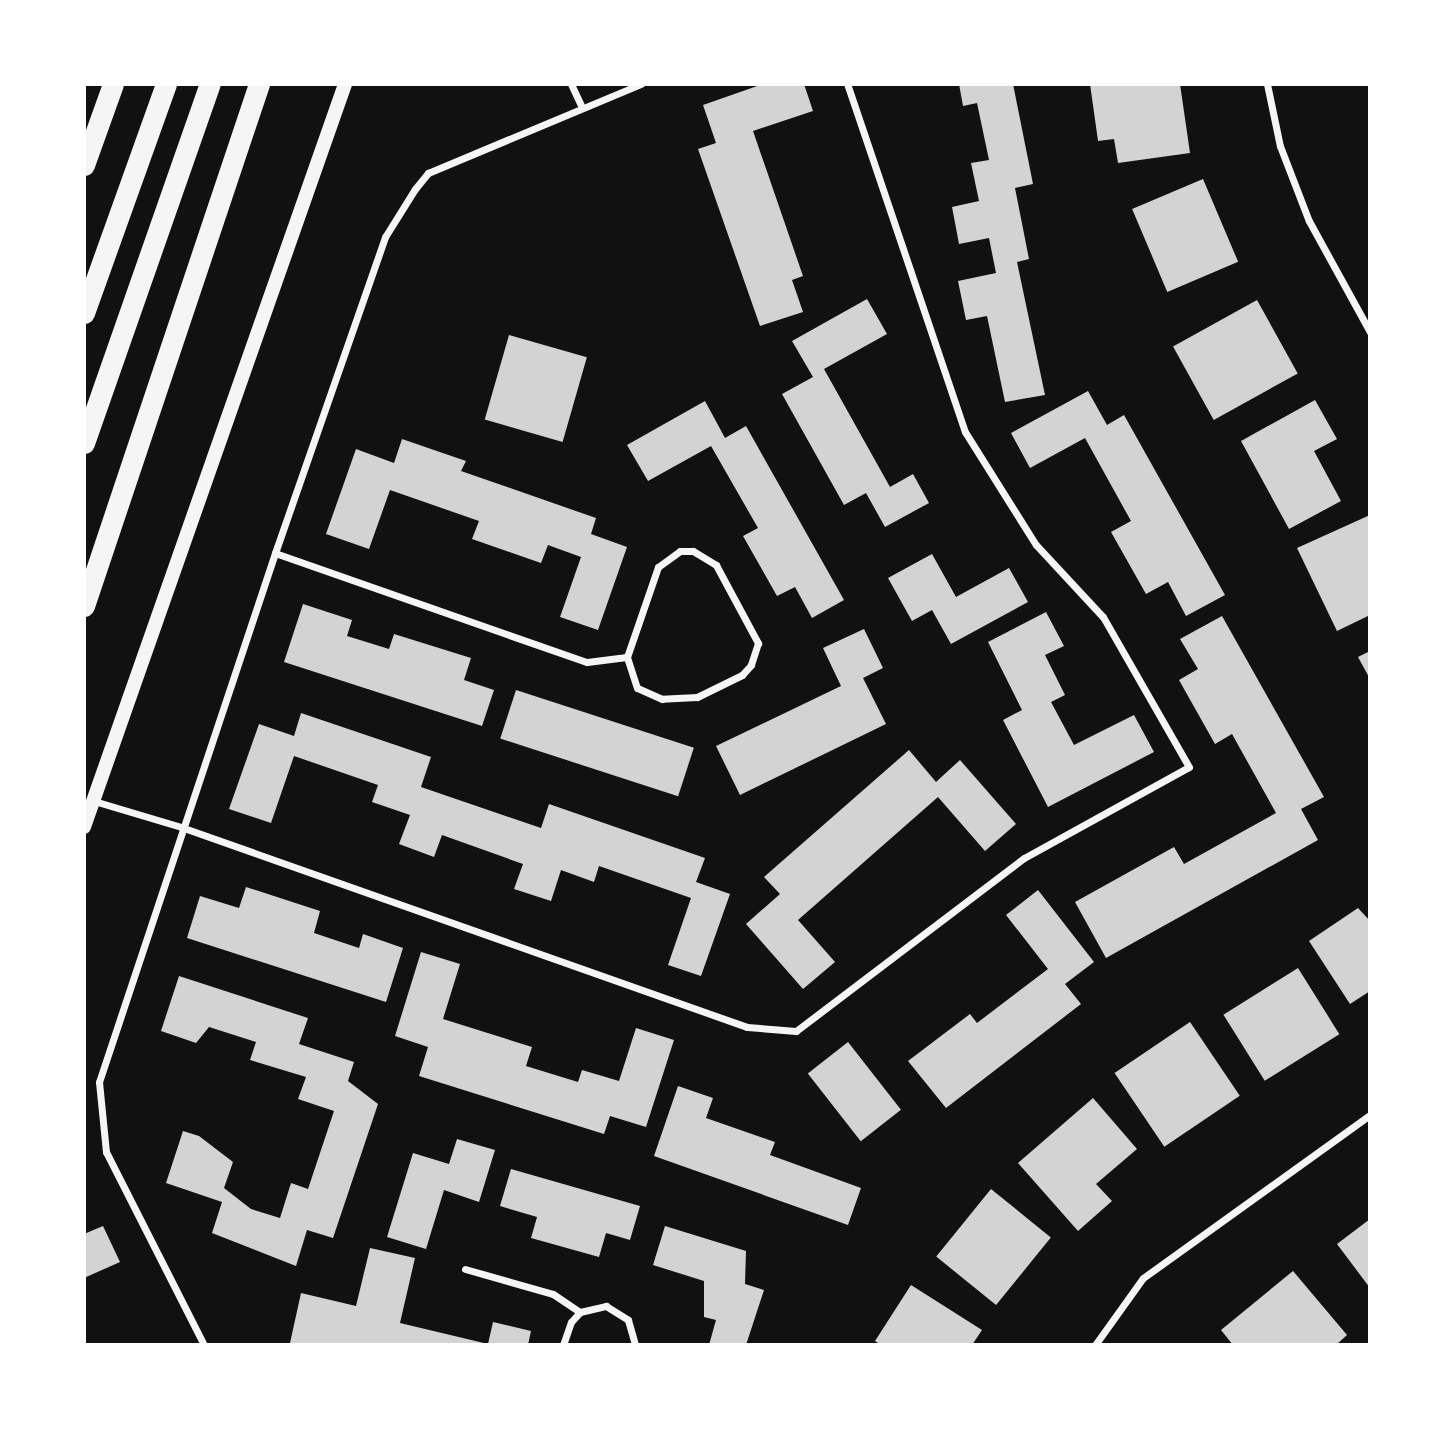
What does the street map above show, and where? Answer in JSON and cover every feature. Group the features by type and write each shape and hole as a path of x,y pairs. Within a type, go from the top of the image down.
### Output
{"highway":[{"path":"84,165 113,84"},
{"path":"84,313 166,84"},
{"path":"84,443 210,84"},
{"path":"84,606 259,84"}],"main road":[{"path":"84,827 345,84"}],"street":[{"path":"571,84 581,106"},
{"path":"204,1345 106,1152 99,1082 181,827 275,553 386,237 415,189 428,173 581,106 640,84"},
{"path":"93,801 181,827 747,1027 796,1031 1024,858 1189,767 1103,617 1037,545 965,432 847,84"},
{"path":"1267,84 1280,146 1309,221 1370,332"},
{"path":"680,551 693,551 716,565 758,643 751,665 741,675 697,697 662,699 637,688 627,657 658,566 680,551"},
{"path":"275,553 587,662 627,657"},
{"path":"1095,1345 1143,1278 1370,1115"},
{"path":"465,1269 553,1294 580,1312"},
{"path":"563,1345 571,1322 580,1312 606,1306 619,1311 634,1333 635,1345"}],"building":[{"path":"763,84 804,84 813,111 753,131 803,276 792,280 803,312 760,326 698,149 716,143 703,105"},
{"path":"959,84 1013,84 1033,184 1015,188 1029,259 1017,262 1045,395 1005,402 987,316 966,320 958,281 996,273 989,238 959,244 952,207 979,201 971,163 989,160 977,103 963,106"},
{"path":"1090,84 1180,84 1190,153 1118,163 1114,139 1098,141"},
{"path":"1203,179 1238,262 1167,292 1132,209"},
{"path":"867,299 887,334 824,369 890,487 913,474 929,503 885,527 866,493 844,505 782,394 813,377 792,341"},
{"path":"1257,300 1298,373 1214,420 1173,347"},
{"path":"509,335 587,357 563,442 485,420"},
{"path":"1088,391 1107,425 1124,415 1225,595 1186,616 1168,582 1146,594 1111,532 1131,521 1085,438 1030,468 1011,433"},
{"path":"1315,400 1337,439 1314,451 1341,501 1289,529 1241,441"},
{"path":"705,401 725,438 746,426 844,600 812,618 795,587 777,596 743,536 758,528 711,446 648,481 627,445"},
{"path":"402,439 466,461 461,471 596,518 591,534 627,547 598,630 560,617 581,557 548,545 541,563 472,539 479,521 390,490 369,549 326,534 356,449 394,463"},
{"path":"1370,515 1370,615 1337,631 1297,548"},
{"path":"932,554 956,597 1009,568 1028,602 951,644 932,610 912,621 888,578"},
{"path":"303,604 352,620 347,636 389,649 394,634 471,658 464,680 494,690 482,726 284,662"},
{"path":"1046,612 1064,646 1045,655 1065,695 1051,702 1074,745 1134,715 1154,752 1048,807 1003,720 1022,710 988,642"},
{"path":"1222,616 1324,797 1301,809 1318,840 1106,958 1075,902 1174,847 1184,864 1276,813 1232,734 1215,744 1179,680 1198,669 1180,639"},
{"path":"864,629 883,668 863,678 886,724 740,795 716,746 841,686 823,648"},
{"path":"1370,651 1370,679 1358,657"},
{"path":"516,690 694,748 678,796 500,739"},
{"path":"301,713 431,757 421,787 541,828 549,804 705,858 696,882 730,894 701,976 668,965 691,898 599,866 594,882 561,870 551,901 514,889 523,864 442,835 434,857 399,844 410,815 372,802 378,785 294,756 271,823 229,809 259,724 294,736"},
{"path":"909,750 936,782 960,760 1016,824 985,851 938,797 798,920 835,962 803,989 746,924 780,894 764,877"},
{"path":"246,887 320,911 314,933 359,948 363,934 403,948 386,1002 187,938 200,896 239,908"},
{"path":"1038,890 1094,962 1065,984 1081,1004 946,1108 908,1061 970,1014 977,1023 1048,969 1006,915"},
{"path":"1358,908 1370,921 1370,991 1350,1004 1309,941"},
{"path":"421,952 460,964 443,1019 532,1047 526,1066 578,1082 582,1070 619,1081 636,1028 674,1040 646,1127 610,1116 604,1134 419,1076 428,1047 395,1036"},
{"path":"1298,968 1339,1034 1265,1081 1223,1015"},
{"path":"179,976 308,1018 299,1044 354,1062 348,1081 378,1104 333,1238 307,1230 296,1266 212,1233 222,1202 166,1183 183,1131 199,1136 233,1162 224,1188 251,1209 280,1218 291,1183 308,1189 334,1111 298,1099 306,1077 250,1060 256,1042 209,1027 196,1043 161,1031"},
{"path":"1190,1022 1240,1096 1164,1147 1115,1073"},
{"path":"848,1042 901,1110 861,1141 808,1073"},
{"path":"678,1086 713,1098 706,1118 775,1142 770,1155 861,1188 848,1225 654,1156"},
{"path":"1093,1098 1137,1149 1096,1184 1112,1201 1078,1231 1018,1163"},
{"path":"457,1139 495,1150 479,1202 444,1190 426,1249 387,1237 413,1153 449,1164"},
{"path":"511,1169 640,1206 630,1240 606,1233 599,1257 531,1238 537,1217 500,1206"},
{"path":"991,1189 1051,1237 996,1305 936,1257"},
{"path":"1370,1219 1370,1288 1337,1244"},
{"path":"103,1226 120,1262 84,1278 84,1234"},
{"path":"665,1226 746,1251 745,1284 764,1290 746,1345 709,1345 716,1320 704,1317 704,1281 653,1265"},
{"path":"370,1248 415,1258 400,1323 488,1344 493,1322 531,1331 528,1345 290,1343 301,1293 356,1306"},
{"path":"1293,1271 1347,1335 1336,1345 1233,1345 1221,1330"},
{"path":"911,1285 982,1330 972,1345 881,1345 875,1341"}]}
